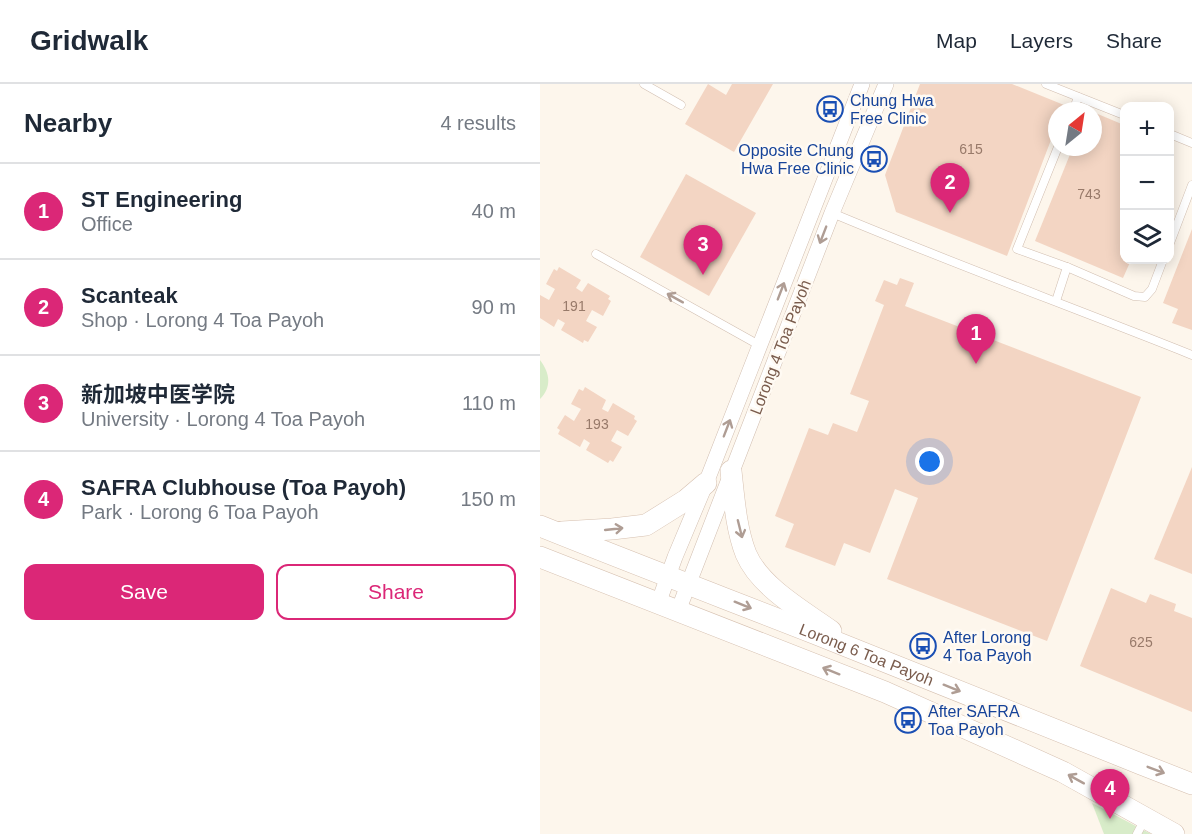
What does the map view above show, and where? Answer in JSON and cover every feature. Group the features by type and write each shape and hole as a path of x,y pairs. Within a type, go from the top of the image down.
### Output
{"main road":[{"path":"731,471 735,509 746,554 758,574 780,594 859,651"},
{"path":"548,529 612,529 646,525 686,501 706,483"},
{"name":"Lorong 6 Toa Payoh","path":"548,529 1192,784"},
{"name":"Lorong 6 Toa Payoh","path":"540,557 885,693 945,719 1063,772 1141,826 1169,833"}],"street":[{"name":"Lorong 4 Toa Payoh","path":"658,604 862,84"},
{"name":"Lorong 4 Toa Payoh","path":"678,611 832,213 886,84"}],"lane":[{"path":"644,84 681,105"},
{"path":"1046,84 1120,114"},
{"path":"1076,102 1078,97"},
{"path":"1174,135 1191,140"},
{"path":"1054,156 1017,249 1067,267 1134,296 1145,297 1152,289 1161,264"},
{"path":"1174,232 1192,185"},
{"path":"832,213 1192,356"},
{"path":"596,254 759,345"},
{"path":"1056,301 1067,267"}],"green space":[{"path":"540,360 548,375 548,385 540,399"},
{"path":"1092,803 1151,834 1104,834"}],"building":[{"path":"708,84 726,95 732,84 773,84 734,152 685,124"},
{"path":"920,84 1012,84 1057,102 1048,102 1048,148 1007,256 896,212 885,175"},
{"path":"1102,116 1120,123 1120,264 1129,264 1123,278 1035,241 1069,156 1102,156"},
{"path":"686,174 756,213 709,296 640,257"},
{"path":"1192,229 1192,330 1172,323 1178,309 1163,303"},
{"path":"559,267 581,280 576,288 582,292 588,283 610,296 608,299 611,301 603,316 592,310 586,321 597,327 588,342 584,340 583,343 561,330 565,323 558,319 554,327 540,318 540,295 549,300 555,289 546,284 554,269 557,271"},
{"path":"900,278 914,283 905,306 1141,397 1047,641 887,579 918,498 895,489 870,553 844,543 835,566 785,547 794,524 775,516 809,428 828,435 833,423 857,432 869,401 850,394 884,305 875,301 884,280 897,285"},
{"path":"585,387 606,400 602,409 608,412 613,403 635,416 634,419 637,421 628,436 617,430 611,441 622,447 613,462 610,460 608,463 586,450 590,443 584,439 580,447 558,434 560,430 557,428 565,415 574,421 581,409 571,404 579,389 583,391"},
{"path":"1192,467 1192,574 1154,559"},
{"path":"1111,588 1146,603 1150,594 1176,604 1174,611 1192,618 1192,712 1080,666"}],"place":[{"name":"Chung Hwa Free Clinic","path":"830,109"},
{"name":"Opposite Chung Hwa Free Clinic","path":"874,159"},
{"name":"Scanteak","path":"950,213"},
{"name":"新加坡中医学院","path":"703,275"},
{"name":"ST Engineering","path":"976,364"},
{"name":"After Lorong 4 Toa Payoh","path":"923,646"},
{"name":"After SAFRA Toa Payoh","path":"908,720"},
{"name":"SAFRA Clubhouse (Toa Payoh)","path":"1110,819"}]}
